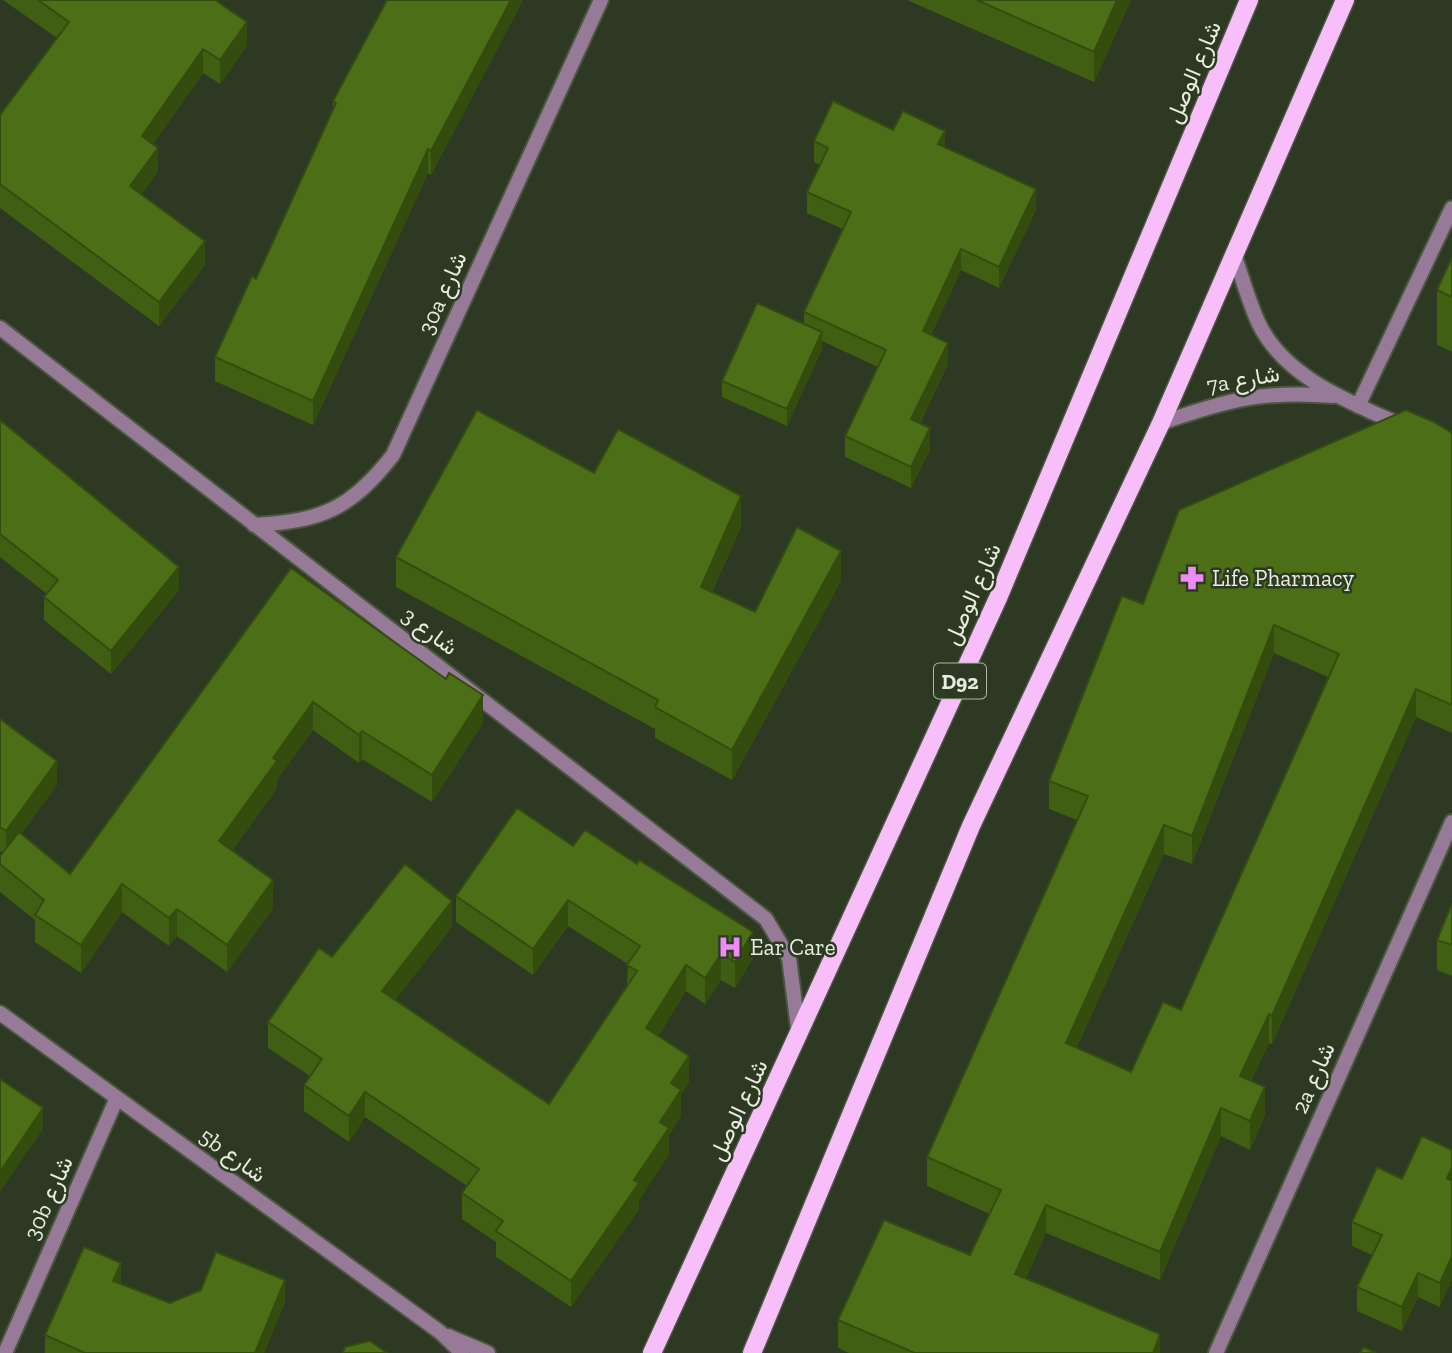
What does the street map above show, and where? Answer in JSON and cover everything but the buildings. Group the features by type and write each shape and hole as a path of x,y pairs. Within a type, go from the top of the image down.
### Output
{"main road":[{"name":"شارع الوصل","path":"652,1353 998,598 1249,0"},
{"path":"752,1353 971,826 1161,423 1345,0"}],"street":[{"name":"30a شارع","path":"254,525 301,522 328,513 375,478 393,455 601,0"},
{"path":"1358,405 1452,208"},
{"name":"7a شارع","path":"1235,257 1260,326 1271,342 1300,371 1336,396 1417,432"},
{"name":"شارع 3","path":"0,328 766,919 789,958 799,1037"},
{"name":"7a شارع","path":"1161,423 1249,396 1292,392 1336,396"},
{"name":"2a شارع","path":"1216,1353 1452,821"},
{"name":"5b شارع","path":"0,1013 116,1100 440,1332 462,1353"},
{"name":"30b شارع","path":"5,1353 116,1100"},
{"name":"5b شارع","path":"440,1332 488,1353"}],"place":[{"name":"Life Pharmacy","path":"1192,578"},
{"name":"Ear Care","path":"730,947"}]}
